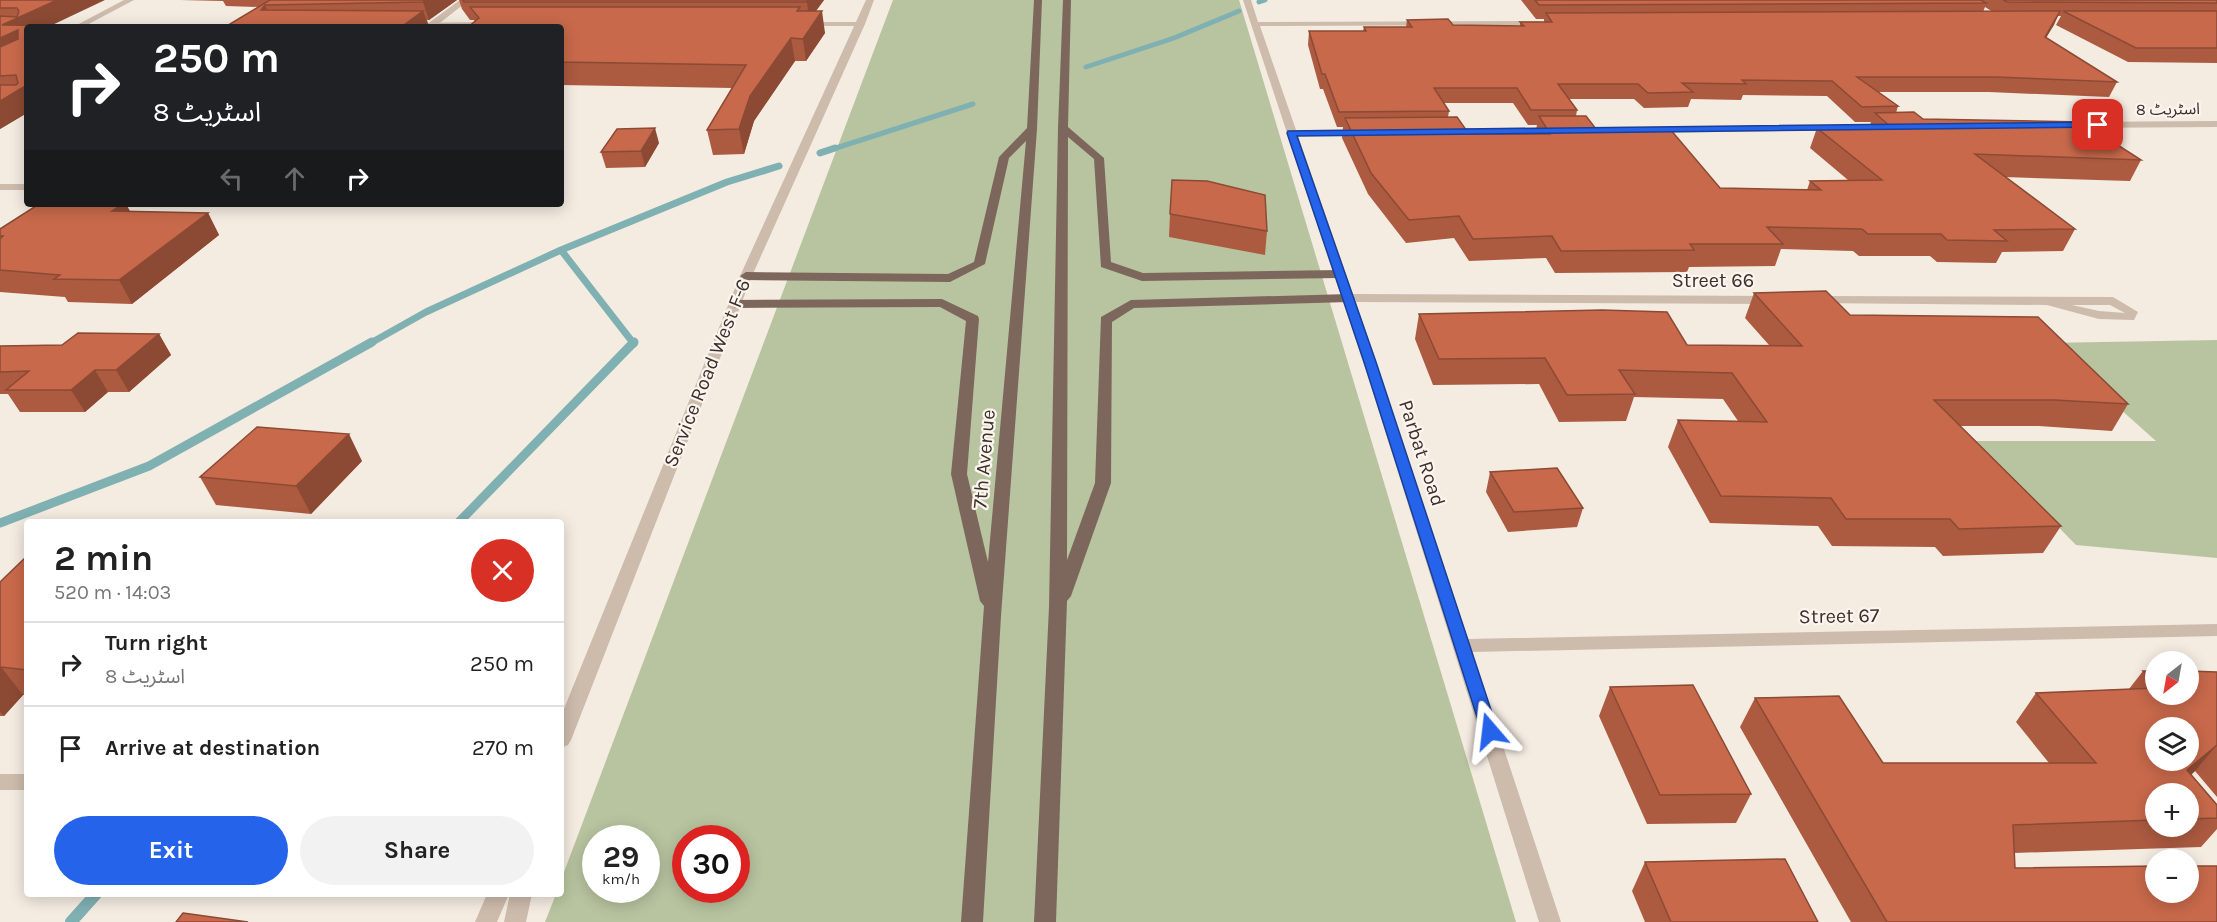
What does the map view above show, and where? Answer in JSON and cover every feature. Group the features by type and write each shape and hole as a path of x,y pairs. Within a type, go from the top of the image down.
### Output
{"main road":[{"name":"7th Avenue","path":"972,922 992,616 1032,129 1038,0"},
{"path":"1045,922 1058,607 1063,128 1067,0"},
{"path":"1063,128 1099,158 1105,264 1142,277 1340,274"},
{"path":"746,276 950,278 979,264 1004,157 1032,129"},
{"path":"1058,607 1103,483 1106,320 1131,304 1349,298"},
{"path":"735,304 942,303 973,319 959,474 992,616"}],"street":[{"path":"83,24 130,0"},
{"path":"433,24 465,0"},
{"name":"Service Road West F-6","path":"564,732 746,276 866,12 881,0"},
{"name":"Parbat Road","path":"1247,0 1349,298 1463,646 1550,922"},
{"path":"790,24 866,12"},
{"path":"1255,24 1555,23"},
{"path":"433,24 504,24"},
{"name":"اسٹریٹ 8","path":"2051,125 2217,124"},
{"path":"1635,130 1849,128"},
{"path":"1434,132 1564,130"},
{"path":"1291,133 1374,132"},
{"path":"0,188 24,187"},
{"name":"Street 66","path":"1349,298 1779,300"},
{"path":"1802,300 2113,301 2132,312 2129,317 2114,317 2074,310 2052,302"},
{"name":"Street 67","path":"1463,646 2217,630"},
{"path":"0,782 24,782"},
{"path":"486,922 497,897"},
{"path":"515,922 520,897"}],"green space":[{"path":"893,0 1239,0 1516,922 545,922 555,897 564,897 564,872"},
{"path":"2217,340 2217,558 2076,545 1974,441 2156,441 2046,343"}],"building":[{"path":"0,0 57,0 2,25 24,25 24,87 0,101 0,85 18,83 16,75 0,76 0,47 18,39 18,30 0,38 0,16 17,17 19,11 17,8 0,8"},
{"path":"270,0 425,0 423,2 265,5 261,10 423,11 405,24 230,24"},
{"path":"463,0 808,0 807,2 464,2"},
{"path":"1535,0 1981,0 1986,3 1539,5"},
{"path":"2003,0 2217,0 2217,3 2007,2"},
{"path":"470,7 800,7 797,11 822,11 803,39 791,38 750,96 739,129 707,130 746,65 564,62 564,24 472,24 479,18"},
{"path":"2060,11 2045,37 2117,82 1995,77 1857,77 1898,106 1862,107 1832,81 1742,80 1746,84 1682,83 1693,92 1648,93 1638,84 1558,84 1577,110 1531,110 1517,88 1434,88 1449,111 1339,112 1325,74 1322,74 1309,31 1366,31 1364,27 1412,27 1407,20 1448,19 1453,25 1524,26 1520,22 1552,22 1546,13"},
{"path":"2063,11 2217,11 2217,48 2136,48"},
{"path":"1914,112 1923,119 2082,122 2141,160 1975,154 2075,229 1994,230 2007,241 1947,240 1941,234 1868,234 1862,229 1767,227 1783,244 1690,244 1694,250 1561,251 1552,236 1473,239 1459,216 1409,220 1371,173 1345,118 1457,117 1469,134 1550,134 1539,116 1586,116 1596,129 1670,129 1720,188 1821,190 1810,181 1882,180 1817,128 1891,127 1875,113"},
{"path":"655,128 641,151 601,152 617,129"},
{"path":"1172,180 1207,181 1265,195 1267,231 1170,214"},
{"path":"34,207 118,207 112,211 208,213 119,280 54,279 60,275 0,270 0,239 3,236 0,236 0,229"},
{"path":"1826,291 1850,315 2038,317 2128,404 2054,400 1934,400 2061,526 1959,529 1950,519 1846,519 1831,498 1721,496 1678,420 1767,422 1732,373 1619,370 1635,394 1567,395 1545,358 1439,359 1419,314 1602,310 1667,312 1687,345 1802,346 1754,293"},
{"path":"78,333 159,334 116,370 95,370 71,390 6,390 29,371 0,372 0,346 62,345"},
{"path":"257,427 349,434 296,486 200,477"},
{"path":"1557,468 1583,508 1514,512 1490,472"},
{"path":"24,559 24,670 0,668 0,582"},
{"path":"2199,671 2217,672 2217,745 2199,760 2199,717 2145,717 2145,771 2188,771 2198,783 2145,783 2145,820 2013,825 2015,868 2145,866 2145,903 2199,903 2199,866 2217,866 2217,922 1887,922 1755,698 1839,696 1883,763 2096,763 2036,693 2145,688 2145,705 2199,705"},
{"path":"1693,685 1751,794 1660,795 1610,687"},
{"path":"2199,784 2217,805 2217,818 2199,819"},
{"path":"1785,859 1818,922 1671,922 1645,862"},
{"path":"183,913 248,922 176,922"}],"waterway":[{"path":"1259,2 1265,0"},
{"path":"1086,67 1174,38 1239,11"},
{"path":"830,150 973,104"},
{"path":"820,153 835,148"},
{"path":"561,250 727,182 779,166"},
{"path":"369,344 426,312 561,250"},
{"path":"561,250 633,343"},
{"path":"0,523 149,466 372,342"},
{"path":"462,519 633,343"},
{"path":"71,922 93,897"}],"route":[{"path":"1490,731 1370,362 1291,133 2098,125"}]}
